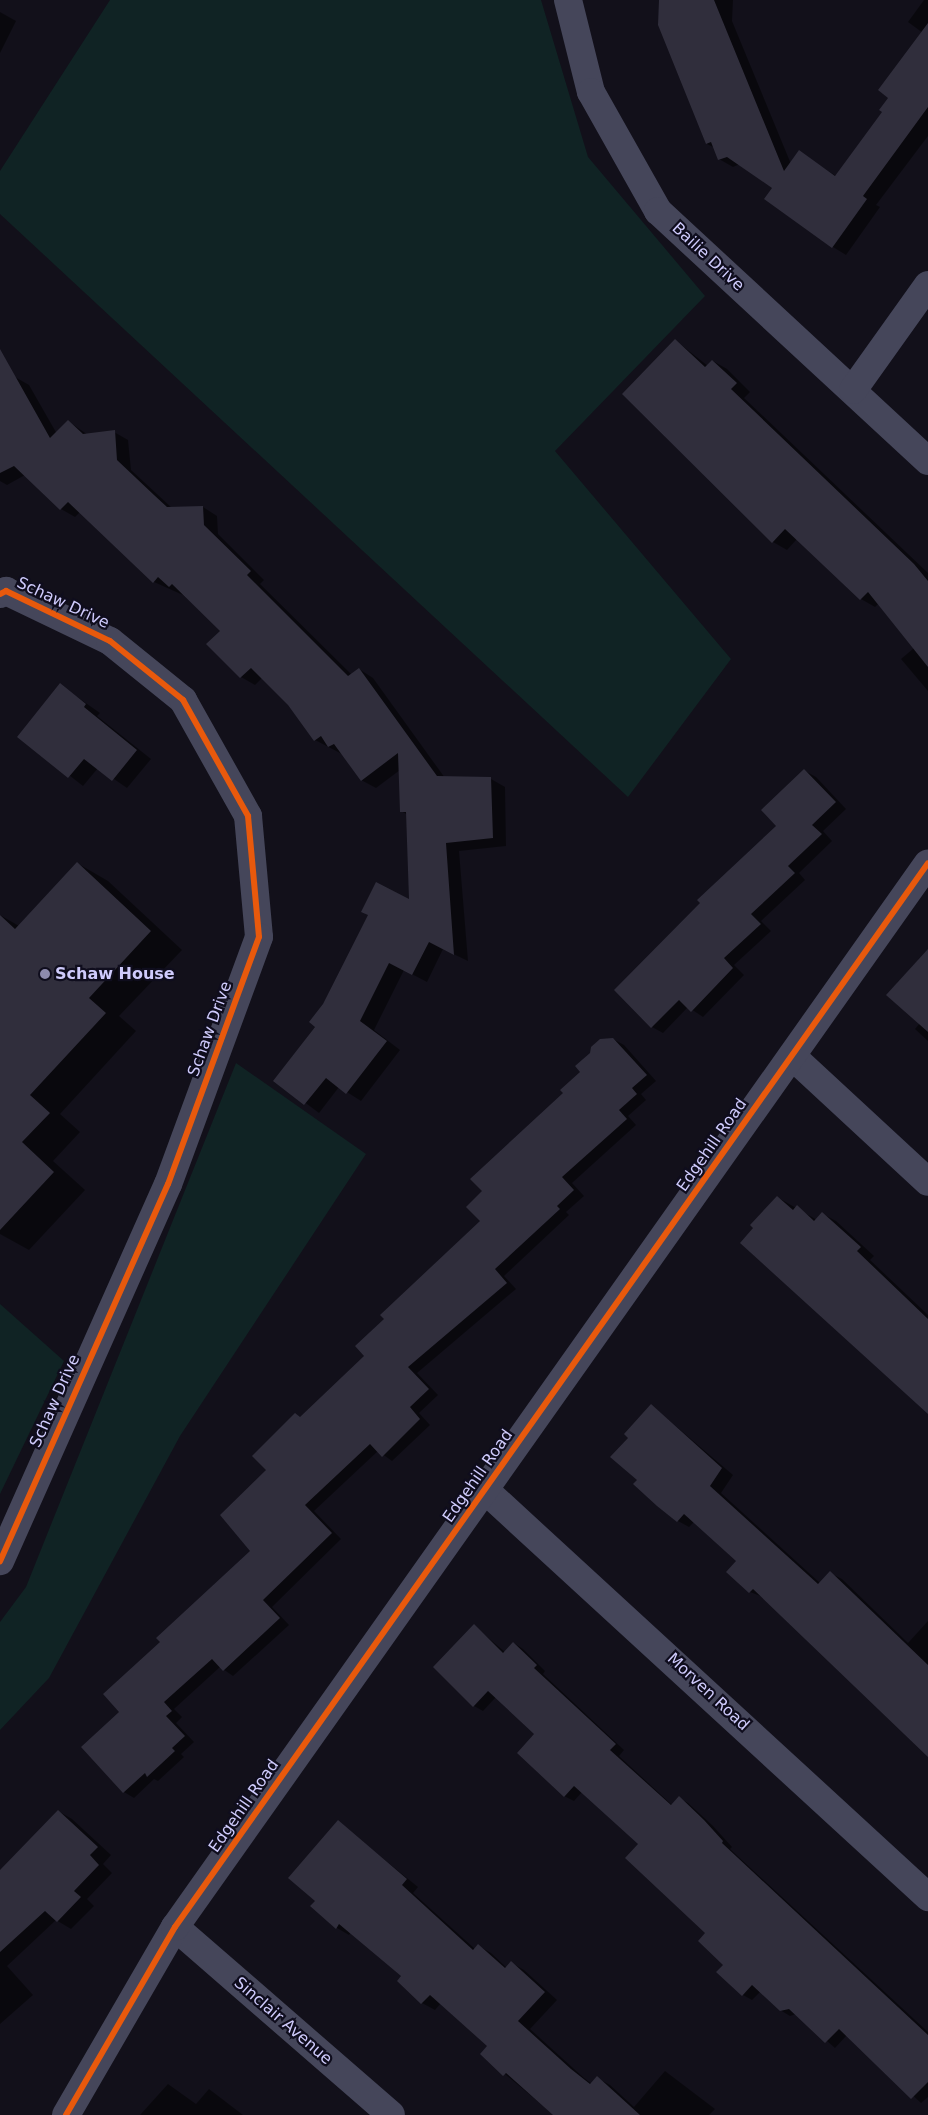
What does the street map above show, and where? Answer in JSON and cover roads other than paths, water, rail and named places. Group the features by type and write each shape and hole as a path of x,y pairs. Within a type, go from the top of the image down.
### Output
{"street":[{"name":"Bailie Drive","path":"568,0 590,92 658,211 928,461"},
{"path":"853,390 928,285"},
{"name":"Schaw Drive","path":"0,1561 168,1184 259,937 248,816 182,700 110,641 2,585"},
{"name":"Edgehill Road","path":"66,2115 175,1927 928,863"},
{"path":"792,1056 928,1182"},
{"name":"Morven Road","path":"485,1490 928,1897"},
{"name":"Sinclair Avenue","path":"175,1927 391,2115"}],"place":[{"name":"Schaw House","path":"45,974"}]}
